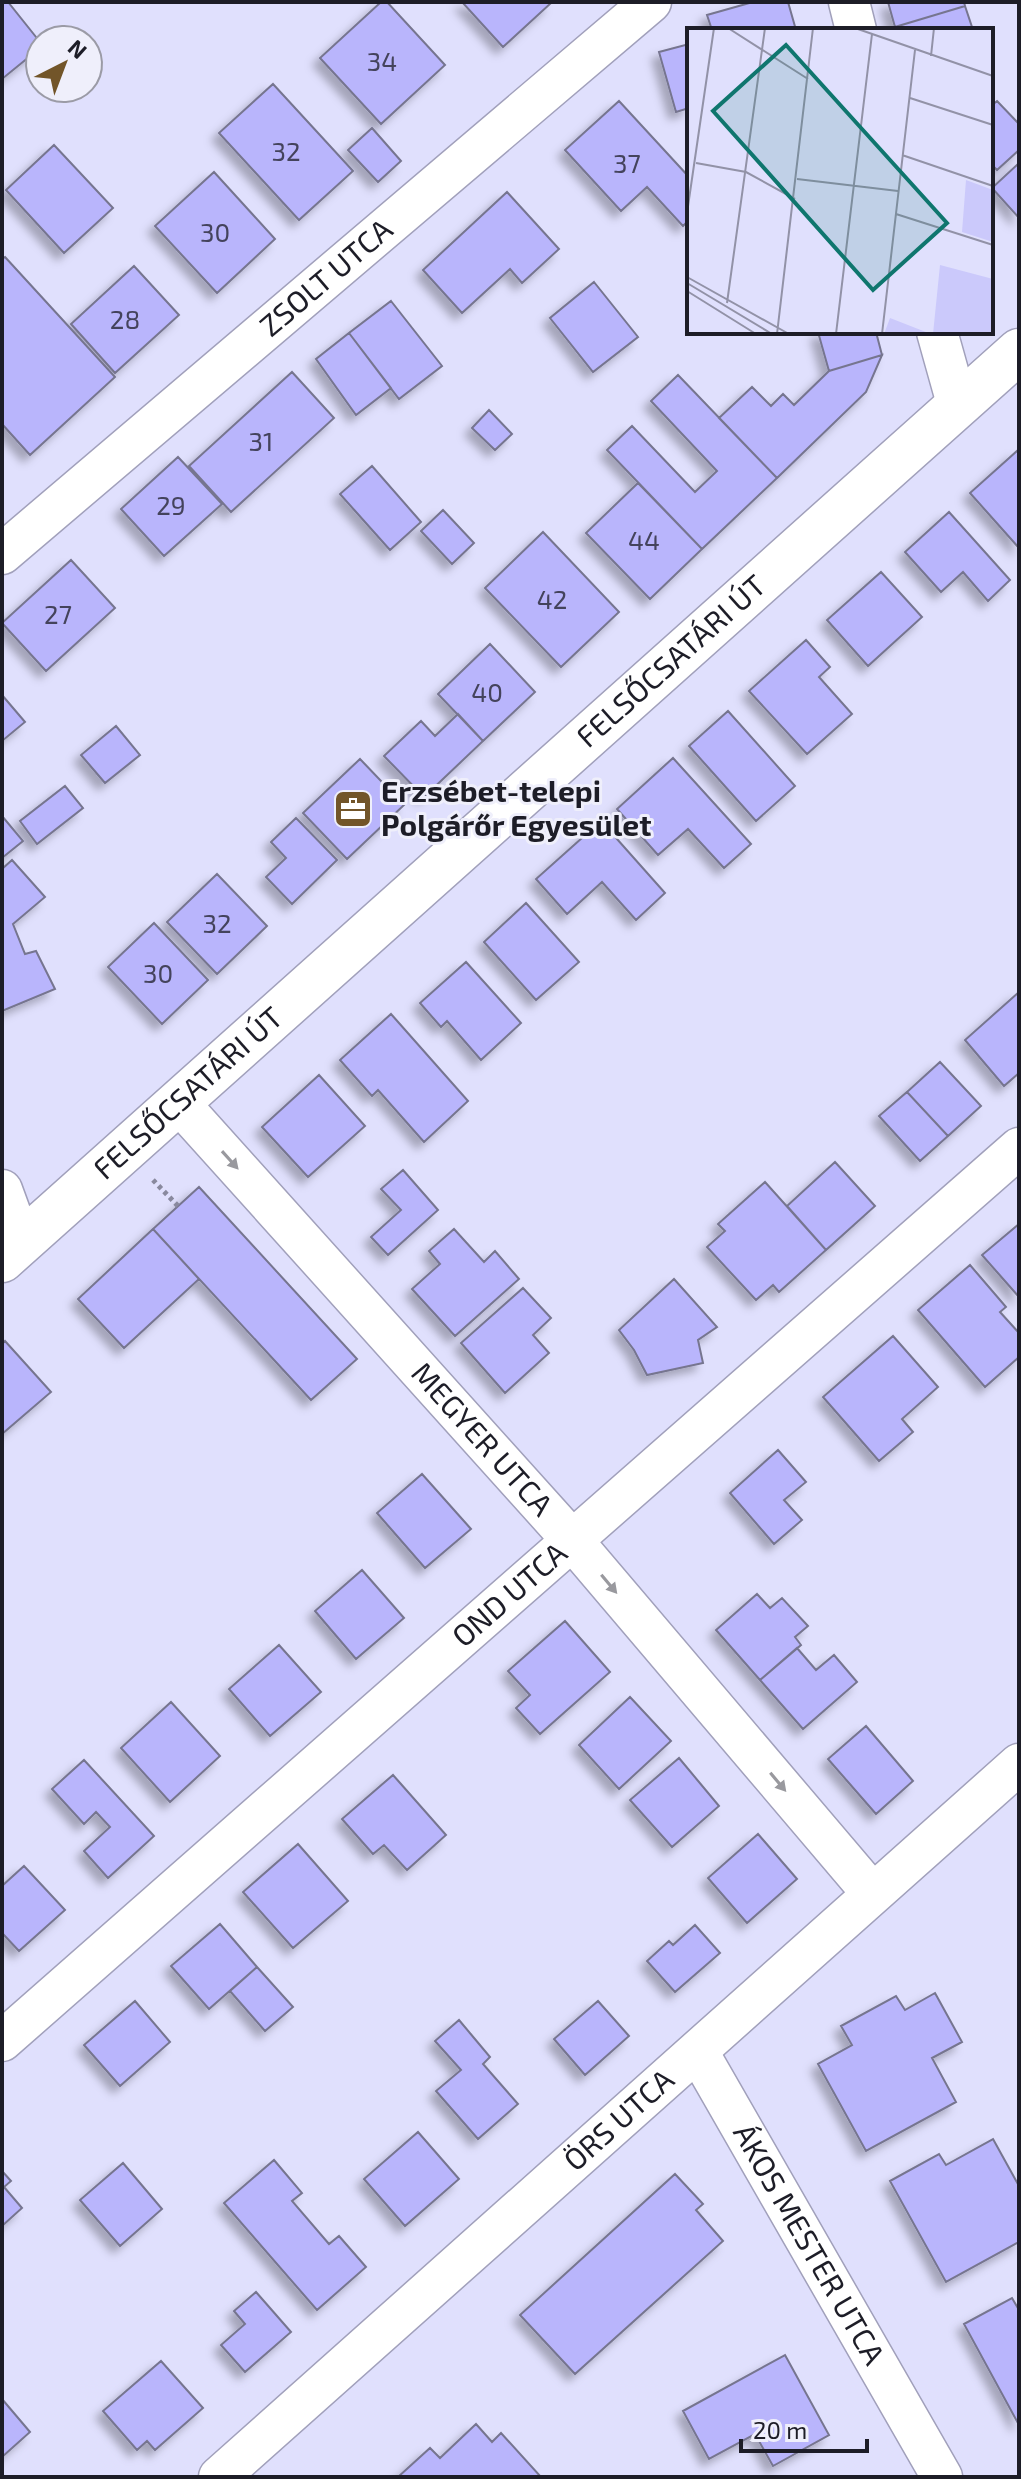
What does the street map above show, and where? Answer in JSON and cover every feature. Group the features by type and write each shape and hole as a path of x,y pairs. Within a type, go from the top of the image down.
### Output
{"street":[{"name":"ZSOLT UTCA","path":"2,554 651,2"},
{"path":"849,2 856,28"},
{"path":"938,334 958,407"},
{"name":"FELSŐCSATÁRI ÚT","path":"12,1251 1019,351"},
{"name":"MEGYER UTCA","path":"178,1102 572,1540 872,1893"},
{"name":"OND UTCA","path":"2,2041 1019,1148"},
{"path":"2,1190 12,1251"},
{"name":"ÖRS UTCA","path":"219,2477 1019,1764"},
{"name":"ÁKOS MESTER UTCA","path":"698,2052 942,2477"}],"building":[{"path":"2,2 8,2 26,24 24,61 2,79"},
{"path":"381,2 387,2 445,65 381,124 320,58"},
{"path":"462,2 550,2 551,3 503,47"},
{"path":"753,2 788,2 795,28 711,28 707,15"},
{"path":"888,2 964,2 965,6 895,27"},
{"path":"965,6 972,28 895,28"},
{"path":"687,45 687,109 676,112 659,52"},
{"path":"273,84 353,171 299,220 219,133"},
{"path":"619,101 687,175 687,222 683,226 647,187 621,211 565,150"},
{"path":"997,101 1019,124 1019,150 997,170 993,166 993,104"},
{"path":"372,128 401,161 378,182 348,150"},
{"path":"54,145 113,208 64,253 6,190"},
{"path":"1019,163 1019,218 993,189"},
{"path":"214,172 275,239 217,293 155,226"},
{"path":"507,192 559,249 522,283 510,269 462,313 423,270"},
{"path":"5,257 115,377 30,455 2,424 2,259"},
{"path":"134,266 179,315 115,373 71,324"},
{"path":"594,282 638,337 593,372 550,318"},
{"path":"391,301 442,366 399,399 349,333"},
{"path":"349,333 391,388 356,415 316,359"},
{"path":"819,334 877,334 882,355 829,371"},
{"path":"882,355 866,392 777,478 719,418 752,387 771,406 783,394 794,405 829,371"},
{"path":"292,372 334,418 231,512 189,466"},
{"path":"678,375 777,478 702,549 607,450 632,426 695,492 717,471 651,401"},
{"path":"489,410 512,434 495,450 472,428"},
{"path":"1017,451 1019,453 1019,548 970,493"},
{"path":"178,457 222,504 164,556 121,509"},
{"path":"372,466 421,522 390,550 340,494"},
{"path":"638,483 702,549 650,599 586,533"},
{"path":"443,510 474,543 452,564 421,531"},
{"path":"949,512 1010,580 988,601 963,572 941,592 905,552"},
{"path":"543,532 619,612 561,667 485,588"},
{"path":"71,560 115,608 46,671 2,623"},
{"path":"881,572 922,617 868,666 827,620"},
{"path":"806,640 830,667 819,677 852,714 807,754 749,691"},
{"path":"490,644 535,692 483,741 438,694"},
{"path":"2,695 25,722 2,741"},
{"path":"728,711 795,786 756,821 689,746"},
{"path":"458,714 483,741 424,797 384,756 421,721 435,736"},
{"path":"116,726 140,755 105,783 81,755"},
{"path":"673,758 751,844 724,868 688,829 658,855 617,809"},
{"name":"Erzsébet-telepi Polgárőr Egyesület","path":"360,759 404,805 347,859 303,813"},
{"path":"65,786 83,808 37,844 20,821"},
{"path":"2,816 23,841 2,858"},
{"path":"296,818 337,860 292,904 266,877 286,858 271,842"},
{"path":"601,821 665,893 636,920 602,882 567,914 536,879"},
{"path":"12,860 45,897 13,924 25,954 36,951 55,989 2,1011 2,869"},
{"path":"217,874 267,926 217,974 167,922"},
{"path":"526,903 579,962 536,1000 484,942"},
{"path":"154,923 208,980 162,1024 108,967"},
{"path":"466,962 521,1023 481,1060 447,1021 441,1027 420,1003"},
{"path":"1019,992 1019,1073 1004,1086 965,1040"},
{"path":"391,1014 468,1101 424,1142 378,1090 372,1096 340,1060"},
{"path":"940,1062 981,1106 948,1136 907,1092"},
{"path":"319,1075 365,1126 308,1177 262,1127"},
{"path":"907,1092 948,1136 920,1161 879,1116"},
{"path":"835,1162 875,1206 826,1250 787,1206"},
{"path":"403,1170 438,1210 388,1255 371,1237 401,1210 381,1189"},
{"path":"765,1182 826,1250 779,1292 773,1285 756,1300 707,1247 725,1231 718,1224"},
{"path":"199,1187 357,1359 311,1400 153,1229"},
{"path":"1019,1224 1019,1297 982,1255"},
{"path":"153,1229 199,1279 124,1348 78,1299"},
{"path":"454,1229 484,1262 495,1251 519,1279 455,1336 412,1289 440,1264 429,1251"},
{"path":"970,1265 1006,1307 1000,1312 1019,1333 1019,1357 985,1387 918,1310"},
{"path":"674,1279 717,1327 698,1340 703,1363 647,1375 619,1330"},
{"path":"523,1288 551,1318 533,1335 549,1353 505,1393 461,1343"},
{"path":"893,1336 938,1387 902,1419 913,1432 879,1461 823,1397"},
{"path":"5,1341 51,1392 2,1434 2,1344"},
{"path":"778,1450 806,1482 784,1500 802,1520 774,1544 730,1493"},
{"path":"422,1474 471,1529 425,1568 377,1513"},
{"path":"362,1570 404,1618 356,1659 315,1611"},
{"path":"757,1594 770,1608 782,1598 808,1626 795,1637 801,1645 760,1680 716,1630"},
{"path":"565,1621 610,1672 540,1734 516,1708 530,1695 508,1671"},
{"path":"279,1645 321,1692 270,1736 229,1689"},
{"path":"797,1648 816,1670 834,1655 857,1682 803,1729 760,1680"},
{"path":"630,1697 671,1741 619,1789 579,1745"},
{"path":"171,1702 220,1756 170,1802 121,1748"},
{"path":"866,1726 913,1781 876,1814 828,1759"},
{"path":"679,1758 719,1806 672,1847 630,1800"},
{"path":"84,1760 154,1836 108,1878 84,1851 110,1827 96,1812 84,1824 52,1789"},
{"path":"393,1775 446,1835 407,1870 384,1845 373,1854 342,1819"},
{"path":"758,1834 797,1879 747,1923 708,1878"},
{"path":"298,1844 348,1901 293,1948 243,1892"},
{"path":"24,1866 65,1910 19,1951 4,1935 2,1937 2,1886"},
{"path":"220,1924 257,1967 209,2009 171,1966"},
{"path":"695,1925 720,1953 675,1992 647,1961 669,1941 673,1945"},
{"path":"257,1967 293,2007 265,2031 230,1991"},
{"path":"935,1993 962,2042 932,2058 956,2102 866,2151 818,2064 852,2045 841,2026 896,1996 905,2010"},
{"path":"135,2001 170,2042 120,2086 84,2045"},
{"path":"598,2001 629,2036 585,2075 554,2039"},
{"path":"459,2020 490,2057 483,2064 518,2104 478,2139 436,2091 461,2070 435,2041"},
{"path":"418,2132 459,2179 405,2226 364,2179"},
{"path":"993,2139 1019,2186 1019,2242 946,2282 890,2181 939,2154 946,2165"},
{"path":"274,2160 302,2193 292,2201 329,2244 339,2236 366,2267 317,2310 224,2203"},
{"path":"123,2163 162,2209 120,2246 80,2200"},
{"path":"2,2171 11,2181 4,2187 22,2208 2,2226"},
{"path":"675,2174 703,2204 696,2210 723,2241 575,2374 520,2315"},
{"path":"256,2292 291,2332 245,2372 221,2345 245,2324 234,2311"},
{"path":"1012,2298 1019,2310 1019,2425 964,2324"},
{"path":"785,2355 829,2435 773,2466 755,2434 709,2459 683,2411"},
{"path":"161,2361 203,2408 155,2450 147,2441 137,2450 103,2411"},
{"path":"2,2399 30,2432 2,2457"},
{"path":"476,2424 492,2442 501,2433 541,2477 398,2477 430,2448 440,2458"}],"place":[{"name":"Erzsébet-telepi Polgárőr Egyesület","path":"353,809"}]}
